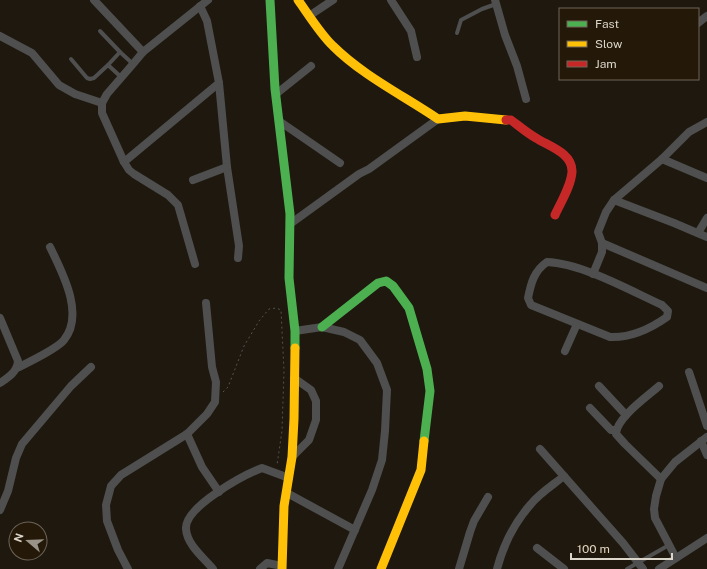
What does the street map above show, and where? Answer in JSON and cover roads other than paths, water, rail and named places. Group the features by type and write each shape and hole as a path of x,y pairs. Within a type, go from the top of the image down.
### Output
{"street":[{"path":"94,0 143,52"},
{"path":"195,264 178,205 168,195 129,170 102,113 102,102 107,94 143,52 208,0"},
{"path":"260,569 267,563 282,568 284,506 292,457 294,419 294,331 289,278 290,214 276,94 270,0"},
{"path":"298,0 332,46 355,65 382,84 438,119"},
{"path":"309,16 333,0"},
{"path":"391,0 411,30 417,57"},
{"path":"496,2 505,35 517,66 526,100"},
{"path":"200,6 207,21 219,83 227,168 239,246 238,258"},
{"path":"699,22 707,16"},
{"path":"0,36 32,53 59,85 75,94 102,102"},
{"path":"276,94 311,66"},
{"path":"124,162 219,83"},
{"path":"290,224 438,119 465,116 496,120 511,120 535,138 560,151 569,161 572,171 569,183 555,215"},
{"path":"279,121 340,163"},
{"path":"593,274 602,252 602,243 598,232 606,212 614,200 662,159 689,132 707,122"},
{"path":"662,159 707,178"},
{"path":"193,180 227,168"},
{"path":"614,200 707,237"},
{"path":"698,234 707,218"},
{"path":"602,243 707,288"},
{"path":"0,384 17,368 45,353 64,340 71,327 72,307 65,278 50,247"},
{"path":"547,262 559,262 593,274 662,306 668,311 667,317 637,333 622,338 610,337 532,305 528,298 532,279 540,267 547,262"},
{"path":"322,327 378,283 386,281 393,286 410,308 426,369 430,391 421,470 382,569"},
{"path":"128,569 118,550 107,521 106,505 111,486 121,475 186,434 207,414 215,402 216,382 212,367 206,303"},
{"path":"0,318 18,361 17,368"},
{"path":"565,352 577,324"},
{"path":"294,331 322,327 344,332 360,340 377,363 387,390 382,460 372,490 338,569"},
{"path":"0,510 8,490 16,458 22,444 71,386 91,367"},
{"path":"689,372 707,426"},
{"path":"292,457 309,440 316,420 316,401 311,390 294,378"},
{"path":"599,386 626,415"},
{"path":"659,386 626,415 616,430 616,434 661,478"},
{"path":"590,408 611,430 616,430"},
{"path":"186,434 202,466 219,492"},
{"path":"676,558 655,518 654,509 661,478 675,462 704,439 707,455"},
{"path":"540,449 623,543 643,569"},
{"path":"213,569 190,542 186,529 189,518 193,513 201,504 219,492 246,475 262,468 289,478"},
{"path":"497,569 500,556 520,518 531,503 564,476"},
{"path":"287,493 355,530"},
{"path":"459,569 474,521 488,497"},
{"path":"659,569 707,538"},
{"path":"537,548 564,569"}],"lane":[{"path":"457,34 461,20 496,2"},
{"path":"100,31 133,64"},
{"path":"71,59 87,78 90,79 94,78 120,52"},
{"path":"108,65 121,78"},
{"path":"627,569 669,545"}]}
